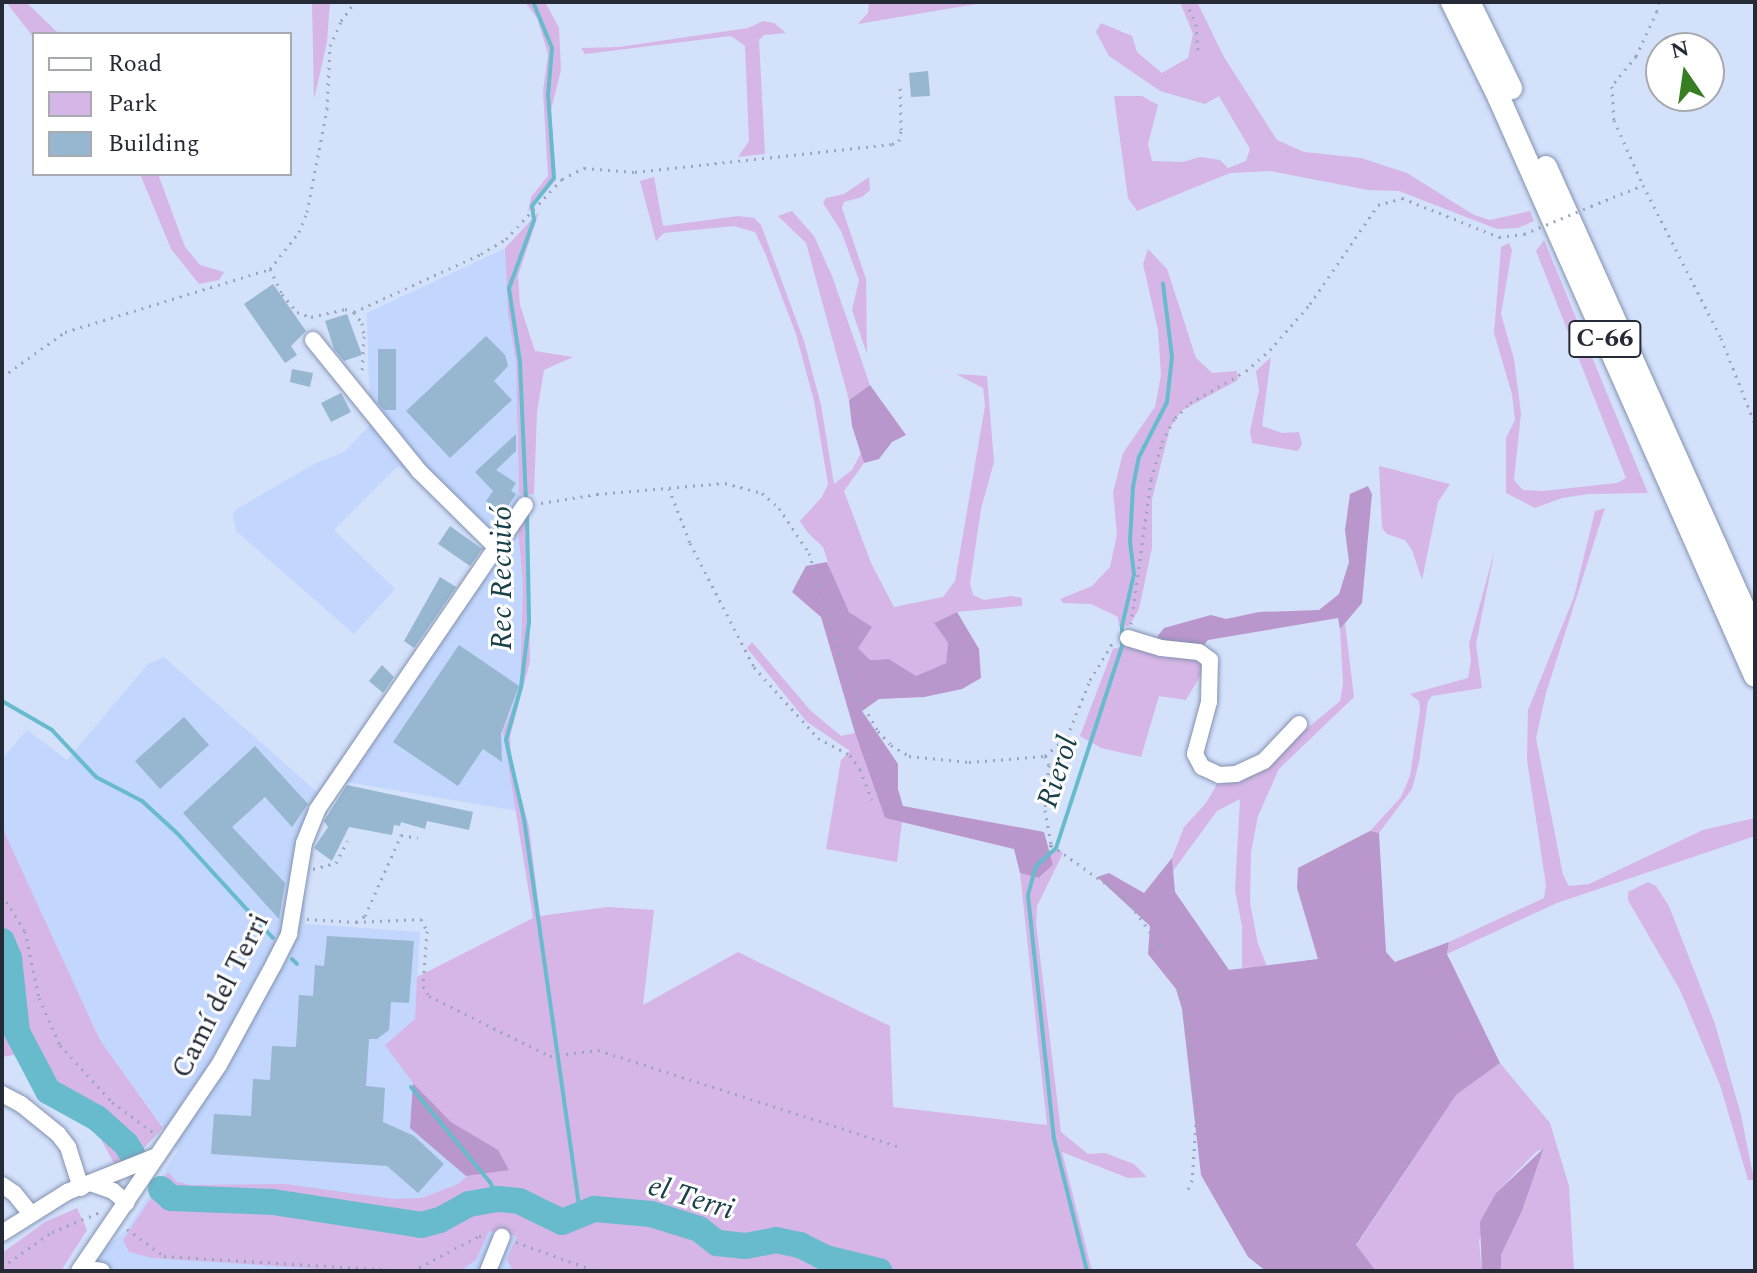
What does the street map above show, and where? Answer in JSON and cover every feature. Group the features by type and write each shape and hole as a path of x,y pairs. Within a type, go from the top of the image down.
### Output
{"highway":[{"name":"C-66","path":"1452,2 1499,98 1755,676"},
{"name":"C-66","path":"1469,2 1755,633"}],"street":[{"path":"313,340 419,471 496,547"},
{"name":"Camí del Terri","path":"80,1270 121,1225 127,1203 245,1020 289,934 304,843 335,780 525,505"},
{"path":"1128,638 1161,648 1199,652 1210,660 1209,702 1195,754 1202,767 1219,775 1236,774 1264,761 1299,724"},
{"path":"2,1094 21,1104 58,1134 68,1147 87,1186"},
{"path":"2,1233 30,1213 165,1148"},
{"path":"2,1185 14,1193 30,1213"},
{"path":"87,1186 113,1191 127,1203"},
{"path":"488,1271 502,1237"},
{"path":"80,1270 102,1271"}],"path":[{"path":"2,377 65,332 270,269 299,232 307,212 327,109 330,46 341,21 355,2"},
{"path":"1186,2 1196,24 1198,52"},
{"path":"1658,2 1657,11 1636,56 1612,86 1614,120 1643,185 1721,338 1755,424"},
{"path":"354,312 481,254 506,239 562,179 584,168 635,172 892,144 899,141 901,130 900,83"},
{"path":"525,505 725,483 762,493 779,508 809,553 839,654 860,700 891,745 909,756 932,760 985,761 1045,756 1067,737 1106,648 1117,638 1128,638 1138,591 1151,479 1162,442 1175,418 1190,403 1246,371 1270,350 1310,304 1378,205 1402,198 1499,237 1524,234 1643,185"},
{"path":"270,269 282,294 297,312 311,317 345,309 354,312 362,323 366,352 359,400"},
{"path":"669,488 690,543 754,667 818,738 850,755 860,769 872,800"},
{"path":"1045,756 1049,765 1045,810 1051,845 1126,898 1160,946 1178,982 1189,1021 1197,1109 1192,1180 1187,1192"},
{"path":"356,922 365,916 401,835 418,838"},
{"path":"299,875 336,863 347,841"},
{"path":"1037,856 1051,845"},
{"path":"2,895 25,931 39,998 60,1045 112,1102 165,1148"},
{"path":"291,921 421,919 427,931 423,986 429,996 550,1056 598,1050 903,1148"},
{"path":"2,1267 52,1232 99,1212 164,1256 406,1271"}],"shaded area":[{"path":"508,247 506,279 516,362 519,492 525,505 519,528 523,583 520,687 503,732 518,811 335,780 317,810 304,888 305,924 420,932 415,1020 386,1045 413,1083 410,1128 460,1168 503,1233 784,1271 79,1271 127,1229 178,1150 169,1143 163,1127 100,1040 2,827 2,759 27,730 67,760 148,664 164,657 317,792 489,548 399,465 334,530 395,589 354,634 236,531 233,515 235,510 314,464 344,452 370,425 367,313"},
{"path":"870,385 906,435 892,442 879,459 864,463 852,426 849,400"},
{"path":"1368,486 1372,494 1362,603 1340,629 1338,618 1208,640 1203,646 1173,645 1157,637 1164,628 1211,615 1226,619 1259,612 1319,610 1339,594 1349,562 1345,530 1350,494"},
{"path":"827,562 849,612 872,627 858,648 870,660 889,659 916,676 946,663 948,643 934,623 957,612 979,649 981,678 962,689 924,697 879,699 862,711 898,764 898,789 903,806 1044,832 1053,865 1039,878 1020,873 1014,849 885,818 855,733 821,617 792,592 806,566"},
{"path":"1370,831 1379,833 1386,952 1395,962 1449,942 1447,954 1500,1063 1456,1095 1356,1245 1376,1271 1266,1271 1248,1257 1201,1175 1182,1009 1176,989 1148,954 1150,926 1097,877 1109,873 1144,893 1172,858 1175,892 1229,970 1318,959 1297,888 1298,868"},
{"path":"413,1083 451,1122 498,1150 509,1170 466,1176 410,1128"},
{"path":"1544,1148 1522,1211 1501,1255 1501,1271 1482,1271 1480,1222 1496,1193"}],"green space":[{"path":"6,2 26,2 57,32 32,32 32,35"},
{"path":"312,2 330,2 327,42 314,99"},
{"path":"525,2 545,2 559,28 561,70 551,110 556,180 528,212 531,197 548,176 543,91 548,54 537,18"},
{"path":"869,2 988,2 858,24 868,13"},
{"path":"1180,2 1197,2 1224,57 1277,140 1304,152 1361,158 1407,173 1474,215 1490,220 1530,211 1534,221 1518,228 1497,229 1399,191 1368,190 1270,171 1230,173 1137,211 1128,198 1114,96 1142,96 1158,105 1148,144 1152,161 1182,162 1201,157 1220,160 1228,168 1246,161 1250,149 1219,96 1205,104 1160,91 1109,56 1096,32 1101,23 1132,36 1137,52 1162,73 1188,58 1193,34"},
{"path":"763,21 774,23 786,33 764,35 759,40 765,154 738,157 749,141 745,46 731,36 585,54 581,48 619,47 748,28"},
{"path":"141,176 159,176 185,247 200,265 224,272 219,280 199,284 171,249"},
{"path":"654,177 663,226 738,216 754,218 761,225 804,341 821,405 834,484 852,470 861,453 864,463 844,491 871,563 894,607 943,597 955,581 985,406 983,388 956,374 987,376 994,462 981,509 970,583 973,595 984,600 1011,596 1022,598 1022,606 957,612 934,623 948,643 946,663 916,676 889,659 870,660 857,648 871,627 849,612 835,584 823,547 800,521 822,497 828,484 814,401 796,334 765,253 755,232 734,226 664,233 656,241 640,181"},
{"path":"869,177 870,190 862,197 844,202 842,208 866,279 867,354 852,310 859,280 841,231 823,203 826,198 844,194"},
{"path":"792,211 814,236 832,276 870,385 849,400 806,243 778,216"},
{"path":"539,212 518,276 520,305 535,351 573,357 544,370 537,412 534,494 522,495 519,493 516,362 508,313 505,248"},
{"path":"1544,240 1648,493 1589,494 1562,498 1535,508 1506,493 1506,438 1515,420 1512,394 1494,333 1501,247 1509,243 1512,250 1501,314 1514,359 1521,413 1514,480 1523,490 1543,491 1617,483 1626,478 1536,251"},
{"path":"1148,249 1167,269 1196,358 1212,373 1237,371 1238,380 1181,411 1170,428 1152,499 1152,548 1139,609 1129,626 1119,627 1118,617 1091,604 1063,603 1060,599 1092,586 1110,567 1117,534 1113,492 1123,453 1155,407 1161,375 1158,330 1143,264"},
{"path":"1271,357 1262,426 1282,433 1299,432 1302,444 1298,451 1252,443 1250,431 1259,390 1256,371"},
{"path":"1379,466 1450,484 1438,502 1422,580 1412,550 1405,540 1387,534 1382,528"},
{"path":"1605,508 1546,693 1536,738 1563,875 1569,886 1589,884 1703,830 1755,818 1755,836 1557,903 1447,954 1449,942 1544,898 1546,885 1527,760 1528,710 1574,597 1595,511"},
{"path":"528,515 530,662 510,736 511,759 529,827 540,916 607,907 654,910 643,1005 738,952 890,1026 893,1107 1047,1125 1020,873 1040,878 1053,865 1049,851 1060,850 1063,853 1037,906 1036,923 1061,1132 1088,1154 1105,1153 1134,1164 1147,1177 1128,1178 1062,1152 1092,1271 513,1271 507,1259 517,1236 489,1231 476,1260 460,1271 350,1271 152,1258 129,1252 123,1240 168,1172 177,1182 191,1185 285,1184 393,1199 422,1198 458,1184 497,1150 451,1122 413,1083 385,1045 415,1019 417,977 533,918 503,732 520,687 523,583 518,528"},
{"path":"1495,549 1476,644 1482,688 1432,696 1428,701 1412,789 1379,833 1370,831 1401,797 1410,776 1420,710 1419,701 1410,694 1468,678 1471,661 1469,644"},
{"path":"1345,623 1354,697 1279,769 1258,816 1251,852 1250,903 1258,944 1267,966 1242,968 1242,926 1235,890 1240,799 1217,811 1173,871 1172,858 1184,827 1206,803 1217,784 1244,781 1340,701 1343,684 1340,629"},
{"path":"752,642 810,710 841,736 855,733 885,818 902,822 897,862 826,849 841,760 850,751 807,722 747,648"},
{"path":"1128,645 1202,660 1202,673 1186,700 1159,696 1141,757 1101,748 1080,736 1113,649"},
{"path":"2,827 100,1040 163,1128 138,1154 115,1165 98,1134 39,1089 14,1055 2,1057"},
{"path":"1648,882 1656,886 1669,906 1715,1024 1741,1115 1754,1180 1748,1180 1720,1085 1680,990 1628,900 1628,892"},
{"path":"1500,1063 1550,1123 1569,1186 1574,1271 1501,1271 1501,1255 1522,1211 1544,1149 1537,1151 1496,1193 1479,1241 1482,1271 1376,1271 1356,1246 1456,1095"},
{"path":"77,1208 87,1230 61,1271 2,1271 2,1253 45,1222"}],"building":[{"path":"928,71 930,96 911,97 909,73"},
{"path":"273,284 306,331 291,346 297,355 285,363 244,304"},
{"path":"347,314 362,355 344,361 334,349 325,321"},
{"path":"486,336 505,355 508,366 494,381 512,400 450,458 406,411"},
{"path":"378,349 396,349 396,410 384,410 378,403"},
{"path":"292,369 313,373 310,387 290,382"},
{"path":"341,393 351,412 331,422 321,403"},
{"path":"516,434 516,451 496,470 516,483 511,491 516,494 504,512 486,501 493,491 475,472"},
{"path":"450,526 482,549 470,566 438,544"},
{"path":"440,577 456,587 414,648 404,641"},
{"path":"459,645 519,686 501,734 502,762 483,749 458,786 393,742"},
{"path":"382,665 394,677 383,693 369,681"},
{"path":"184,717 209,745 160,789 135,761"},
{"path":"255,746 308,804 292,827 265,797 232,827 285,883 279,919 183,813"},
{"path":"347,785 473,812 469,830 427,821 425,829 401,822 400,826 394,825 392,835 349,827 332,861 314,848 328,827 324,821"},
{"path":"327,936 414,941 409,1003 391,1002 389,1030 377,1039 369,1039 366,1086 385,1088 383,1122 414,1136 444,1164 418,1193 387,1166 211,1154 214,1114 251,1116 253,1079 270,1080 272,1046 296,1047 299,995 313,996 315,965 324,966"}],"waterway":[{"name":"Rec Recuitó","path":"526,501 520,362 509,288 534,220 532,206 554,178 548,95 552,48 533,2"},
{"name":"Rierol","path":"1087,1271 1054,1139 1028,895 1036,866 1056,848 1122,646 1122,626 1134,574 1130,542 1133,487 1139,457 1167,402 1172,357 1163,284"},
{"name":"Rec Recuitó","path":"527,514 529,622 521,687 506,740 524,819 580,1212"},
{"path":"2,701 52,730 96,777 142,801 177,833 273,938"},
{"name":"el Terri","path":"2,941 9,958 17,1032 48,1091 97,1118 126,1144 132,1154"},
{"path":"292,959 297,964"},
{"path":"411,1087 490,1182 498,1199"},
{"name":"el Terri","path":"161,1189 171,1198 273,1202 421,1225 440,1220 469,1204 498,1199 519,1201 562,1222 595,1209 651,1214 699,1229 717,1243 746,1246 776,1240 800,1245 826,1258 879,1271"}]}
